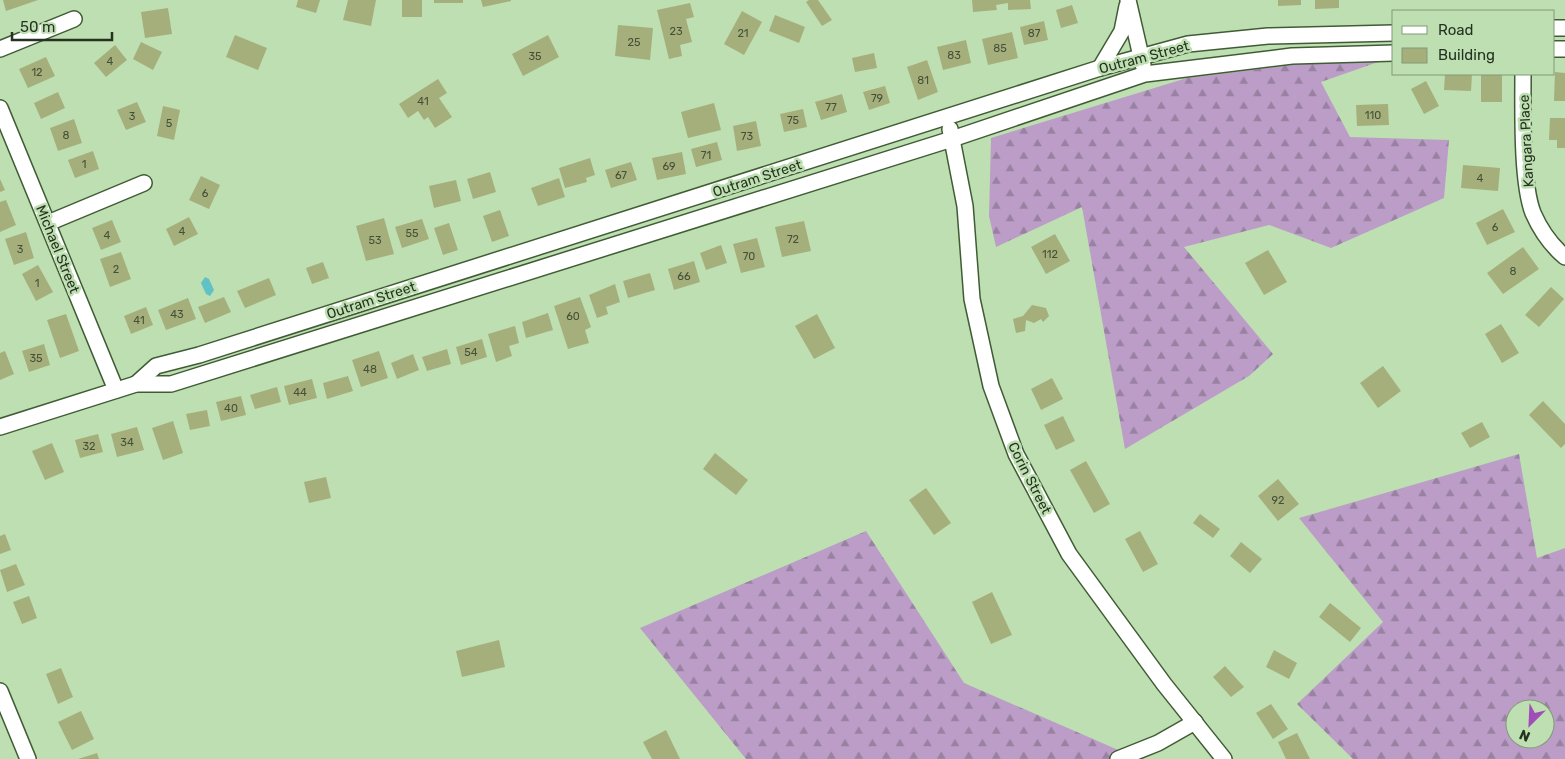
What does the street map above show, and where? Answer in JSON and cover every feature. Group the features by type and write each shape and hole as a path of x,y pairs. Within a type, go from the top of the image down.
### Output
{"street":[{"path":"1128,0 1146,74"},
{"path":"1100,68 1122,31 1128,0"},
{"path":"0,49 74,20"},
{"name":"Outram Street","path":"136,384 156,366 199,355 948,118 1100,68 1188,44 1268,36 1392,33"},
{"name":"Outram Street","path":"0,426 136,384 171,384 952,139 1146,74 1292,56 1392,53"},
{"name":"Kangara Place","path":"1523,75 1527,187 1533,213 1544,232 1565,257"},
{"name":"Michael Street","path":"0,108 116,390"},
{"name":"Corin Street","path":"948,118 965,206 972,299 991,386 1016,454 1069,554 1224,759"},
{"path":"48,223 144,183"},
{"path":"0,691 28,759"},
{"path":"1118,759 1158,744 1195,722"}],"green space":[{"path":"1381,61 1321,82 1350,137 1449,140 1444,198 1331,248 1269,225 1184,247 1273,354 1249,376 1125,449 1082,207 996,247 989,216 991,138 1187,78 1309,63"},
{"path":"1519,454 1537,558 1565,548 1565,759 1353,759 1297,704 1383,622 1299,518"},
{"path":"866,531 964,683 1139,759 746,759 640,628"}],"water":[{"path":"205,277 209,279 214,290 210,296 206,294 201,283"}],"building":[{"path":"3,0 38,0 6,11"},
{"path":"298,0 320,0 316,13 296,7"},
{"path":"348,0 376,0 371,26 343,20"},
{"path":"402,0 422,0 422,17 402,17"},
{"path":"434,0 463,0 463,3 434,3"},
{"path":"481,0 511,0 511,1 483,7"},
{"path":"818,0 832,20 822,26 806,2"},
{"path":"972,0 1030,0 1031,9 1008,10 1008,3 996,5 997,10 973,12"},
{"path":"1278,0 1301,0 1301,5 1278,6"},
{"path":"1315,0 1339,0 1339,8 1315,9"},
{"path":"690,3 694,17 686,19 692,42 680,45 682,56 669,59 657,10"},
{"path":"1072,5 1078,23 1061,28 1056,10"},
{"path":"168,8 172,34 145,38 141,12"},
{"path":"742,11 762,22 744,55 724,44"},
{"path":"775,15 805,27 799,43 769,31"},
{"path":"1044,21 1048,40 1024,45 1020,27"},
{"path":"618,25 653,28 650,60 615,56"},
{"path":"1012,32 1018,58 988,65 982,39"},
{"path":"235,35 267,48 258,70 226,57"},
{"path":"548,35 559,57 523,76 512,54"},
{"path":"966,40 971,63 943,70 937,47"},
{"path":"141,42 162,52 153,70 133,59"},
{"path":"115,45 127,60 106,77 94,63"},
{"path":"874,53 877,68 855,72 852,58"},
{"path":"46,57 55,76 28,88 19,69"},
{"path":"927,60 938,92 918,100 907,67"},
{"path":"1555,72 1565,73 1565,101 1554,101"},
{"path":"1445,75 1472,75 1471,91 1444,90"},
{"path":"1481,75 1502,75 1502,102 1481,102"},
{"path":"438,79 447,93 439,98 452,117 435,128 428,117 424,120 418,111 408,118 399,104"},
{"path":"1426,81 1439,106 1424,114 1411,89"},
{"path":"885,86 890,103 869,110 863,92"},
{"path":"58,92 65,108 41,119 34,103"},
{"path":"842,94 847,112 821,120 815,102"},
{"path":"137,102 146,122 126,130 117,110"},
{"path":"714,103 721,130 688,138 681,112"},
{"path":"1388,104 1389,125 1357,126 1356,105"},
{"path":"163,106 180,110 174,140 157,136"},
{"path":"803,109 807,127 784,132 780,114"},
{"path":"1550,118 1565,118 1565,148 1557,148 1557,140 1549,140"},
{"path":"74,119 82,143 58,151 50,128"},
{"path":"756,121 761,146 737,151 733,126"},
{"path":"717,142 722,160 696,167 691,149"},
{"path":"93,151 99,169 75,178 68,160"},
{"path":"682,152 686,174 657,180 652,158"},
{"path":"590,158 595,175 586,178 587,182 565,188 559,168"},
{"path":"631,162 637,180 611,188 605,170"},
{"path":"1463,165 1500,168 1498,191 1461,188"},
{"path":"490,172 496,192 473,199 467,179"},
{"path":"201,176 220,185 209,209 189,200"},
{"path":"559,178 565,197 538,206 531,188"},
{"path":"0,179 5,190 0,192"},
{"path":"456,180 461,201 434,208 429,186"},
{"path":"6,200 16,225 0,232 0,202"},
{"path":"1503,209 1515,232 1487,245 1476,223"},
{"path":"500,210 509,236 492,242 483,216"},
{"path":"189,217 198,234 174,246 166,229"},
{"path":"384,218 394,254 366,261 356,226"},
{"path":"422,219 429,239 402,248 395,227"},
{"path":"112,220 121,242 101,250 92,228"},
{"path":"804,221 811,251 782,257 775,227"},
{"path":"449,223 458,250 443,255 434,228"},
{"path":"26,232 34,258 14,265 5,239"},
{"path":"1055,234 1070,261 1046,274 1031,247"},
{"path":"757,238 765,267 741,273 733,244"},
{"path":"721,245 727,263 706,270 700,253"},
{"path":"1523,247 1539,269 1503,294 1487,273"},
{"path":"1268,250 1287,282 1264,295 1245,263"},
{"path":"121,252 131,279 110,287 100,259"},
{"path":"694,261 700,282 674,290 668,269"},
{"path":"323,262 329,278 312,284 306,268"},
{"path":"38,265 53,292 36,301 22,274"},
{"path":"650,273 655,290 628,298 623,281"},
{"path":"269,278 276,295 245,308 237,291"},
{"path":"615,284 620,302 606,307 608,314 597,318 589,295"},
{"path":"1551,287 1564,299 1539,327 1525,315"},
{"path":"224,297 231,312 205,323 198,307"},
{"path":"580,297 591,327 585,330 589,343 568,349 554,306"},
{"path":"188,298 196,319 166,330 158,310"},
{"path":"1032,305 1046,308 1049,316 1043,322 1041,319 1034,323 1026,320 1025,331 1016,333 1013,319 1023,316"},
{"path":"146,307 153,325 131,334 124,316"},
{"path":"548,313 553,330 526,338 522,322"},
{"path":"66,314 79,351 60,358 47,320"},
{"path":"817,314 835,348 814,359 795,326"},
{"path":"1501,324 1519,353 1502,363 1485,334"},
{"path":"515,326 519,343 509,346 512,356 496,362 488,334"},
{"path":"482,339 487,357 461,365 456,347"},
{"path":"44,344 50,365 29,372 22,351"},
{"path":"447,349 451,364 427,371 422,357"},
{"path":"5,351 14,374 0,380 0,353"},
{"path":"379,351 388,378 361,387 352,360"},
{"path":"413,354 419,370 397,379 391,363"},
{"path":"1383,366 1401,391 1378,408 1360,383"},
{"path":"348,376 353,391 327,399 323,383"},
{"path":"1052,378 1063,399 1041,410 1031,389"},
{"path":"312,379 317,398 289,405 284,386"},
{"path":"277,387 281,402 255,409 250,395"},
{"path":"241,396 246,415 221,421 216,402"},
{"path":"1543,401 1565,424 1565,444 1561,448 1529,415"},
{"path":"207,410 210,426 190,430 186,414"},
{"path":"1063,416 1075,441 1056,450 1044,425"},
{"path":"173,421 183,453 163,460 152,428"},
{"path":"1482,422 1490,437 1470,448 1461,433"},
{"path":"137,427 144,450 117,457 111,434"},
{"path":"98,434 103,452 80,458 75,440"},
{"path":"52,443 64,472 45,480 32,451"},
{"path":"715,453 748,480 736,495 703,469"},
{"path":"1086,461 1110,504 1094,513 1070,470"},
{"path":"326,477 331,498 309,503 304,482"},
{"path":"1278,479 1299,504 1278,521 1258,496"},
{"path":"926,488 951,523 934,535 909,500"},
{"path":"1200,514 1220,529 1213,538 1193,523"},
{"path":"1140,531 1158,564 1143,572 1125,539"},
{"path":"5,534 11,550 0,554 0,536"},
{"path":"1241,542 1262,559 1250,573 1230,556"},
{"path":"16,564 25,585 7,592 0,570"},
{"path":"992,592 1012,635 991,644 972,602"},
{"path":"29,596 37,618 22,624 13,602"},
{"path":"1330,603 1361,628 1350,642 1319,617"},
{"path":"499,640 505,667 462,677 456,651"},
{"path":"1274,650 1297,663 1289,679 1266,667"},
{"path":"1225,666 1244,687 1231,697 1213,677"},
{"path":"61,668 73,697 58,704 46,674"},
{"path":"1271,704 1288,729 1273,739 1256,713"},
{"path":"81,711 94,739 72,750 58,722"},
{"path":"666,730 680,759 652,759 643,742"},
{"path":"1297,733 1310,759 1286,759 1278,742"},
{"path":"97,753 99,759 78,759"}]}
